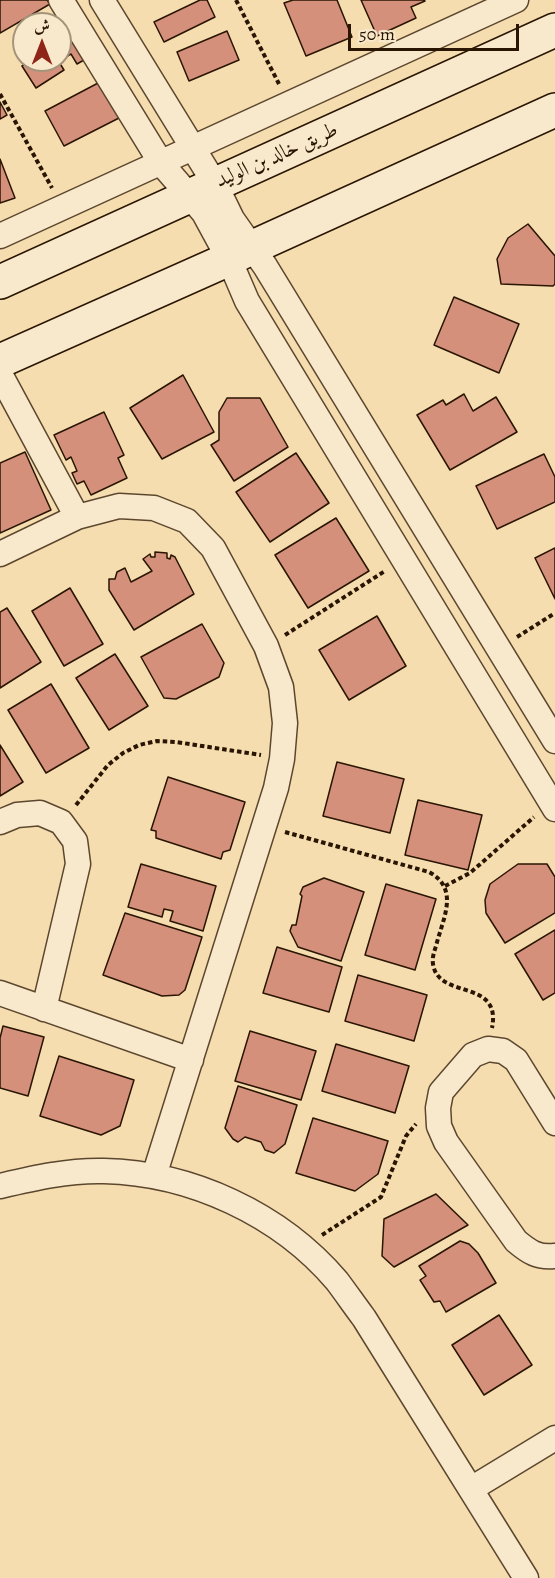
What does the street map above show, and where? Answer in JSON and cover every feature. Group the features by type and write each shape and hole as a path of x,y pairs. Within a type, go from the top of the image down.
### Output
{"street":[{"path":"61,0 161,163 202,190"},
{"path":"102,0 193,148 202,190 204,213 241,253 498,648 555,741"},
{"path":"0,236 516,0"},
{"name":"طريق خالد بن الوليد","path":"0,282 555,30"},
{"path":"0,361 555,110"},
{"path":"241,253 247,301 553,806"},
{"path":"0,374 77,517"},
{"path":"0,554 77,517 119,506 154,508 187,521 213,548 266,646 281,687 285,723 282,759 276,788 154,1176"},
{"path":"0,822 16,815 40,813 62,822 75,841 78,864 44,1008"},
{"path":"0,993 191,1060"},
{"path":"555,1123 516,1060 503,1050 488,1049 474,1055 441,1092 438,1108 439,1126 446,1143 516,1241 530,1252 546,1257 555,1256"},
{"path":"0,1186 51,1175 103,1170 154,1176 195,1187 234,1203 270,1223 303,1248 336,1281 364,1318 526,1578"},
{"path":"471,1489 555,1438"}],"path":[{"path":"236,0 288,104"},
{"path":"0,94 62,208"},
{"path":"266,646 404,559"},
{"path":"498,648 555,613"},
{"path":"62,822 108,765 123,753 139,745 157,741 176,742 282,759"},
{"path":"445,886 470,873 553,806"},
{"path":"264,826 429,872 438,877 445,886 448,897 432,962 435,972 441,979 478,994 490,1005 494,1020 488,1049"},
{"path":"303,1248 381,1197 406,1136 421,1118 438,1108"}],"building":[{"path":"0,0 47,0 50,4 36,12 12,12 12,26 0,33"},
{"path":"200,0 207,0 215,17 164,42 154,22"},
{"path":"293,0 337,0 352,37 306,56 284,3"},
{"path":"361,0 425,1 411,7 416,18 377,36"},
{"path":"227,31 239,60 189,81 177,52"},
{"path":"72,42 84,60 77,64 72,56"},
{"path":"26,72 61,72 36,88"},
{"path":"100,82 119,118 64,146 45,111"},
{"path":"0,102 7,115 0,119"},
{"path":"0,159 15,198 0,203"},
{"path":"528,224 555,256 555,284 553,286 501,284 497,259 508,238"},
{"path":"454,297 519,324 499,373 434,345"},
{"path":"183,375 214,432 162,459 130,408"},
{"path":"464,394 473,411 496,397 517,432 450,470 417,415 443,400 446,405"},
{"path":"227,398 260,398 288,447 234,481 211,445 219,440 219,412"},
{"path":"104,412 124,455 118,458 127,478 91,495 84,481 77,484 72,473 77,471 71,457 66,460 54,435"},
{"path":"25,452 51,510 0,533 0,463"},
{"path":"296,453 329,503 270,542 236,492"},
{"path":"544,454 555,477 555,502 497,529 476,486"},
{"path":"336,518 369,571 308,608 275,555"},
{"path":"555,548 555,599 535,558"},
{"path":"155,552 167,553 167,558 170,559 171,555 175,557 194,594 134,630 109,590 109,579 115,579 117,572 125,568 131,582 152,571 143,559 150,554 151,557 155,557"},
{"path":"70,588 103,644 64,666 32,611"},
{"path":"7,608 41,662 0,688 0,612"},
{"path":"377,616 406,666 349,700 319,650"},
{"path":"202,624 224,663 219,677 176,699 164,698 141,657"},
{"path":"115,654 148,706 109,730 76,678"},
{"path":"51,684 89,748 46,773 8,710"},
{"path":"0,745 23,782 0,796"},
{"path":"337,762 404,779 390,833 323,816"},
{"path":"168,777 245,802 230,850 223,852 221,859 156,838 156,831 151,830"},
{"path":"418,800 482,815 468,870 405,855"},
{"path":"141,864 216,886 203,931 170,921 173,911 164,909 162,917 128,907"},
{"path":"518,864 547,864 555,877 555,913 505,943 486,913 485,900 490,884"},
{"path":"324,878 364,892 341,961 298,947 290,931 292,925 296,925 303,887"},
{"path":"386,884 436,899 415,970 365,955"},
{"path":"125,913 202,937 185,990 179,995 162,996 103,975"},
{"path":"555,930 555,993 543,1000 515,954"},
{"path":"277,947 342,967 329,1012 263,993"},
{"path":"358,975 427,995 414,1041 345,1021"},
{"path":"3,1026 44,1037 28,1096 0,1088 0,1038"},
{"path":"250,1031 316,1051 301,1100 235,1081"},
{"path":"336,1044 409,1066 395,1113 322,1091"},
{"path":"59,1056 134,1080 120,1126 101,1135 40,1116"},
{"path":"238,1086 297,1105 285,1144 274,1153 265,1150 261,1142 245,1137 238,1142 225,1128"},
{"path":"313,1118 388,1141 378,1174 355,1191 296,1173"},
{"path":"436,1194 468,1225 394,1267 382,1256 384,1219"},
{"path":"460,1241 469,1244 478,1253 496,1283 446,1312 440,1301 434,1302 420,1280 426,1276 419,1266"},
{"path":"499,1315 532,1365 484,1395 452,1345"}]}
